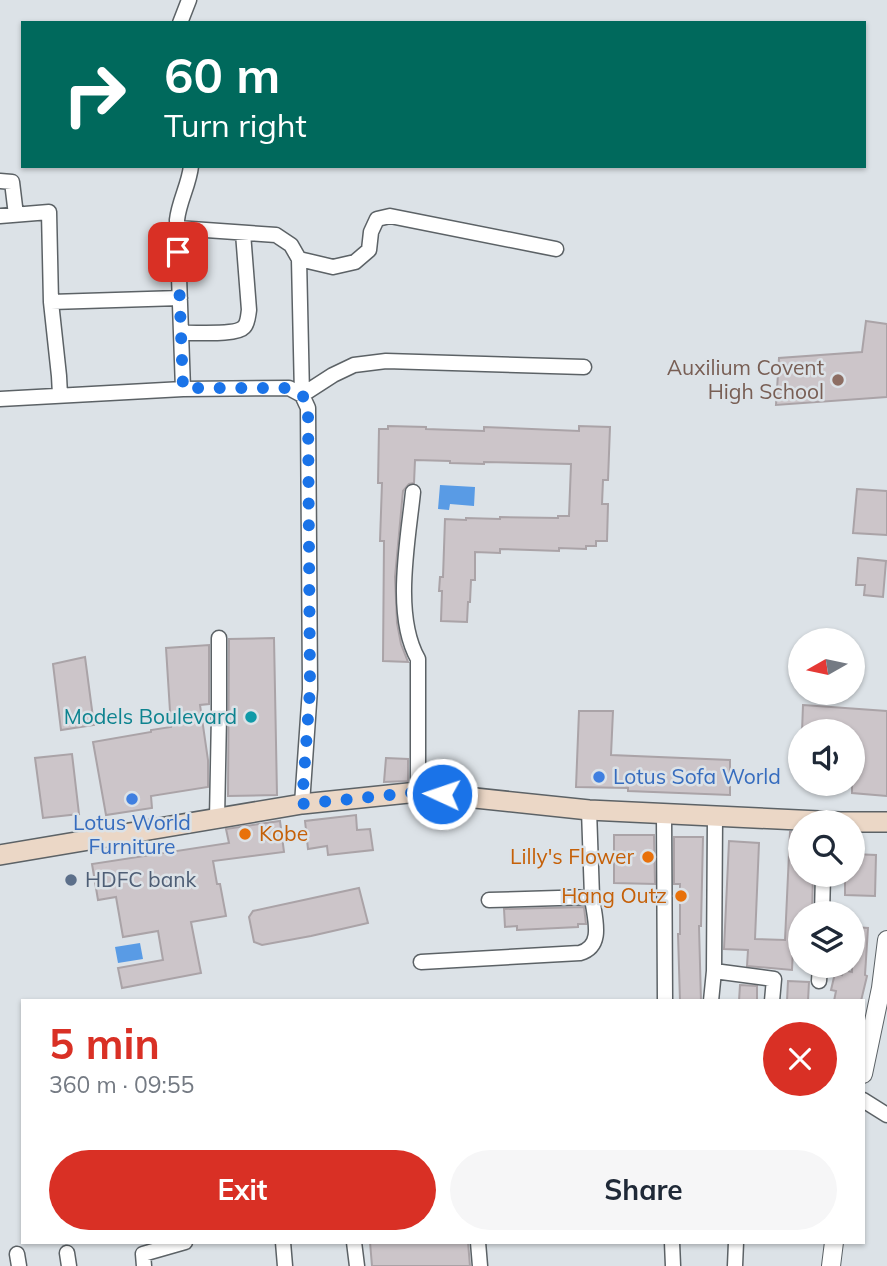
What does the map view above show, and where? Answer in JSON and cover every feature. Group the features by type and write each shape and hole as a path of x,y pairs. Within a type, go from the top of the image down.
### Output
{"main road":[{"path":"0,855 302,804 418,792 589,810 788,820"},
{"path":"865,822 887,822"}],"street":[{"path":"181,21 189,0"},
{"path":"183,388 177,228 178,205 191,168"},
{"path":"0,181 12,181 16,215"},
{"path":"0,216 49,212 51,302 60,395"},
{"path":"299,260 333,267 355,262 369,250 371,232 377,219 390,216 556,249"},
{"path":"177,228 276,235 292,244 299,260 302,394 308,408 310,689 302,804"},
{"path":"181,332 234,332 244,328 249,310 243,233"},
{"path":"51,302 180,298"},
{"path":"302,394 355,365 386,361 584,368"},
{"path":"0,399 183,388 289,388 302,394"},
{"path":"413,492 405,576 406,623 410,646 418,659 418,792"},
{"path":"217,819 219,638"},
{"path":"421,962 588,951 596,938 589,810"},
{"path":"664,814 665,999"},
{"path":"711,999 714,971 715,816"},
{"path":"489,901 592,897"},
{"path":"865,1064 881,988 887,940"},
{"path":"714,971 774,979 772,999"},
{"path":"865,1101 887,1115"},
{"path":"144,1266 143,1254 178,1244"},
{"path":"283,1244 285,1266"},
{"path":"354,1244 357,1266"},
{"path":"478,1244 480,1266"},
{"path":"672,1244 673,1266"},
{"path":"735,1266 736,1244"},
{"path":"831,1266 834,1244"}],"water":[{"path":"440,485 475,487 474,506 450,504 449,510 438,509"},
{"path":"140,943 143,959 118,963 115,947"}],"building":[{"path":"866,321 887,324 887,397 776,405 779,358 862,352"},
{"path":"388,426 484,431 484,427 579,431 579,426 610,427 608,480 603,480 602,504 608,504 607,541 596,541 596,546 586,546 586,549 500,549 500,553 475,552 475,580 471,580 467,622 441,621 442,591 439,591 440,577 443,577 445,519 569,516 571,464 484,464 415,460 414,483 409,484 403,491 395,577 397,623 408,662 383,661 384,541 380,541 382,483 378,483 379,429 388,429"},
{"path":"857,489 887,491 887,535 853,533"},
{"path":"858,558 886,561 883,597 864,595 865,585 856,585"},
{"name":"Models Boulevard","path":"274,638 277,795 228,796 229,639"},
{"path":"209,645 209,704 200,705 208,760 208,787 151,796 152,808 106,815 93,742 171,727 166,648"},
{"path":"85,657 94,725 61,730 53,664"},
{"path":"803,705 887,711 887,796 865,794 865,719 802,719"},
{"path":"579,711 613,711 611,755 730,760 730,795 576,787"},
{"path":"72,754 79,814 43,818 35,758"},
{"path":"386,758 408,759 408,781 384,782"},
{"path":"356,815 357,830 370,829 373,850 328,855 327,846 308,849 305,821"},
{"path":"280,821 284,852 213,861 226,916 191,922 201,973 122,988 118,968 163,960 158,931 123,937 116,897 98,900 92,864 229,843 226,829"},
{"path":"614,835 654,835 655,884 614,883"},
{"path":"674,837 703,837 699,926 701,999 680,999 680,884 674,884"},
{"path":"729,841 759,843 755,939 785,940 788,875 788,887 813,887 812,901 788,901 788,970 747,966 748,950 724,949"},
{"path":"865,855 876,855 875,896 845,895 845,887 865,887"},
{"path":"359,888 368,923 262,945 254,942 249,917 253,911"},
{"path":"584,907 586,924 578,924 578,927 517,930 517,926 505,927 504,909"},
{"path":"865,928 868,928 865,975"},
{"path":"867,976 861,999 834,999 836,991 831,990 834,978"},
{"path":"788,981 809,982 808,999 787,999"},
{"path":"740,985 757,986 757,999 739,999"},
{"path":"370,1244 468,1244 470,1266 372,1266"}],"place":[{"name":"Auxilium Covent High School","path":"838,380"},
{"name":"Models Boulevard","path":"251,717"},
{"name":"Lotus Sofa World","path":"599,777"},
{"name":"Lotus World Furniture","path":"132,799"},
{"name":"Kobe","path":"245,834"},
{"name":"Lilly's Flower","path":"648,857"},
{"name":"HDFC bank","path":"71,880"},
{"name":"Hang Outz","path":"681,896"}],"route":[{"path":"178,252 183,388 289,388 302,394 308,408 310,689 302,804 418,792 442,794"}]}
